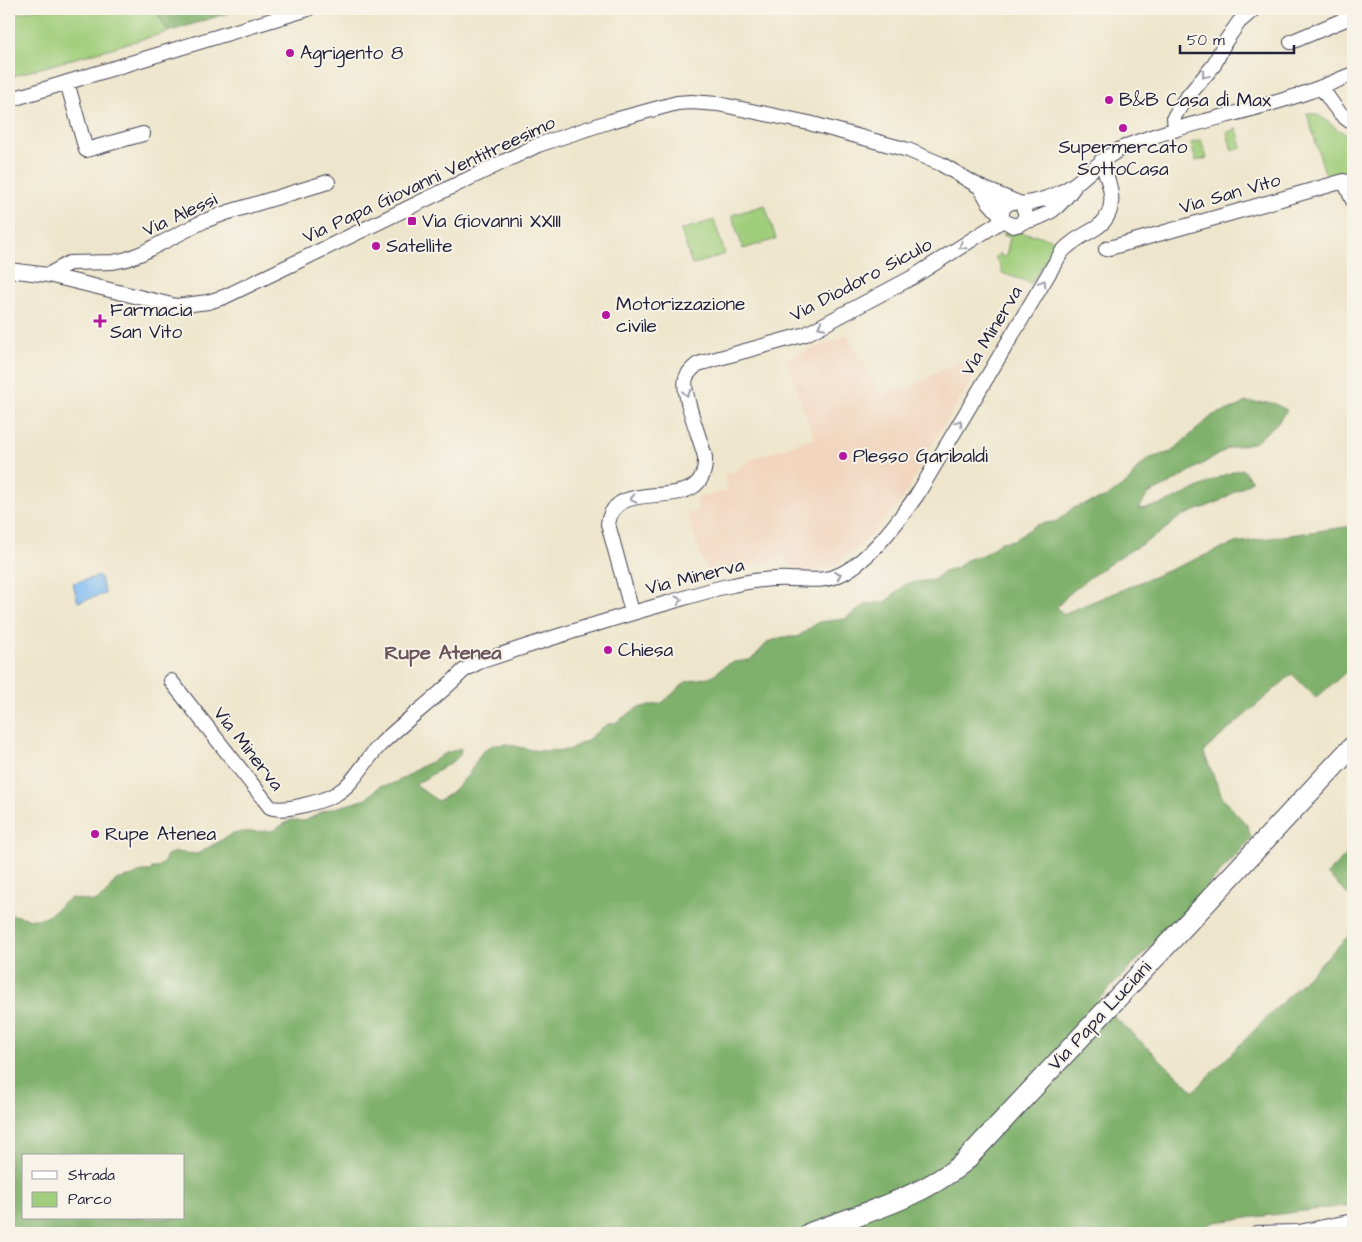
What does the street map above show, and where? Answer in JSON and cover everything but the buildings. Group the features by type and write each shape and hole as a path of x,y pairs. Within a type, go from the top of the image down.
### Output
{"street":[{"path":"9,100 308,9"},
{"path":"1175,130 1174,117 1214,65 1225,42 1239,22 1254,9"},
{"path":"1291,42 1353,16"},
{"path":"980,187 988,201 1002,218 1013,226 1042,216 1060,206 1079,181 1101,161 1127,146 1175,130 1306,93 1353,74"},
{"path":"67,82 86,150 143,134"},
{"path":"1321,87 1337,111 1353,123"},
{"name":"Via Papa Giovanni Ventitreesimo","path":"9,270 48,275 169,305 191,305 208,302 274,273 538,145 611,121 677,103 691,102 718,104 809,123 908,150 941,164 980,187 996,192 1017,203"},
{"name":"Via Minerva","path":"171,681 270,807 275,810 288,809 328,798 345,788 382,742 463,671 478,662 632,612 741,583 790,579 816,581 829,579 843,573 857,563 898,520 917,495 1061,253 1072,242 1096,228 1107,217 1112,205 1112,192 1101,161"},
{"path":"1002,218 1005,205 1054,196 1079,181"},
{"name":"Via San Vito","path":"1106,249 1344,181 1353,201"},
{"name":"Via Alessi","path":"48,275 69,263 113,262 127,259 204,221 328,182"},
{"path":"1017,203 1026,214 1023,222"},
{"name":"Via Diodoro Siculo","path":"632,612 608,524 608,517 615,506 622,501 651,495 684,492 691,489 702,477 705,457 685,391 686,378 693,367 806,334 913,278 1002,218"},
{"name":"Via Papa Luciani","path":"810,1233 919,1191 943,1178 964,1162 1353,746"},
{"path":"1257,1233 1299,1232 1353,1221"}],"shaded area":[{"name":"Plesso Garibaldi","path":"847,335 881,394 911,387 959,361 971,381 927,453 904,497 869,537 838,563 822,571 801,572 791,569 784,558 708,575 687,514 698,510 695,498 728,490 723,474 737,470 752,459 814,438 786,359"}],"green space":[{"path":"36,9 95,9 98,11 105,9 155,9 168,32 9,77 9,16"},
{"path":"155,9 240,9 168,32"},
{"path":"1307,113 1321,117 1343,133 1353,137 1353,144 1346,146 1353,163 1353,172 1329,179 1324,170"},
{"path":"1237,129 1242,148 1232,151 1227,132"},
{"path":"1201,140 1207,158 1196,161 1191,143"},
{"path":"765,205 776,239 743,249 732,215"},
{"path":"714,220 725,254 692,265 681,230"},
{"path":"1010,231 1058,241 1031,283 1002,273 995,257 1000,253 1002,257 1006,256 1010,237 1002,235"},
{"path":"1245,402 1273,403 1287,410 1277,423 1256,442 1229,448 1169,484 1148,494 1139,509 1153,507 1166,502 1229,473 1242,469 1252,481 1218,502 1180,517 1159,534 1090,577 1057,607 1063,614 1235,543 1353,526 1353,666 1316,698 1292,674 1205,750 1204,753 1223,799 1248,826 1251,839 1165,932 1097,1001 1194,1091 1353,931 1353,1205 1215,1222 1189,1233 9,1233 9,915 39,919 49,915 71,898 95,902 105,895 116,880 133,876 142,871 151,871 152,868 157,868 164,862 167,855 175,852 197,854 232,834 272,831 291,820 305,821 324,811 366,799 380,786 397,782 442,755 460,748 460,755 455,760 415,785 438,801 459,785 468,775 482,752 493,745 506,744 545,751 568,750 586,741 608,724 615,723 637,708 662,703 686,682 712,676 728,664 749,660 768,642 783,637 797,637 819,622 845,619 867,604 885,602 907,583 933,580 947,570 957,568 966,560 985,554 1001,542 1014,540 1036,525 1057,521 1073,508 1107,497 1129,481 1137,469 1150,458 1171,452 1213,415 1240,406"},
{"path":"1353,848 1353,900 1327,874"}],"water":[{"path":"100,576 105,594 78,602 73,583"}],"place":[{"name":"Agrigento 8","path":"290,53"},
{"name":"B&B Casa di Max","path":"1109,100"},
{"name":"Supermercato SottoCasa","path":"1123,128"},
{"name":"Via Giovanni XXIII","path":"412,221"},
{"name":"Satellite","path":"376,246"},
{"name":"Motorizzazione civile","path":"606,315"},
{"name":"Farmacia San Vito","path":"100,321"},
{"name":"Plesso Garibaldi","path":"843,456"},
{"name":"Chiesa","path":"608,650"},
{"name":"Rupe Atenea","path":"95,834"}],"district":[{"name":"Rupe Atenea","path":"443,653"}]}
